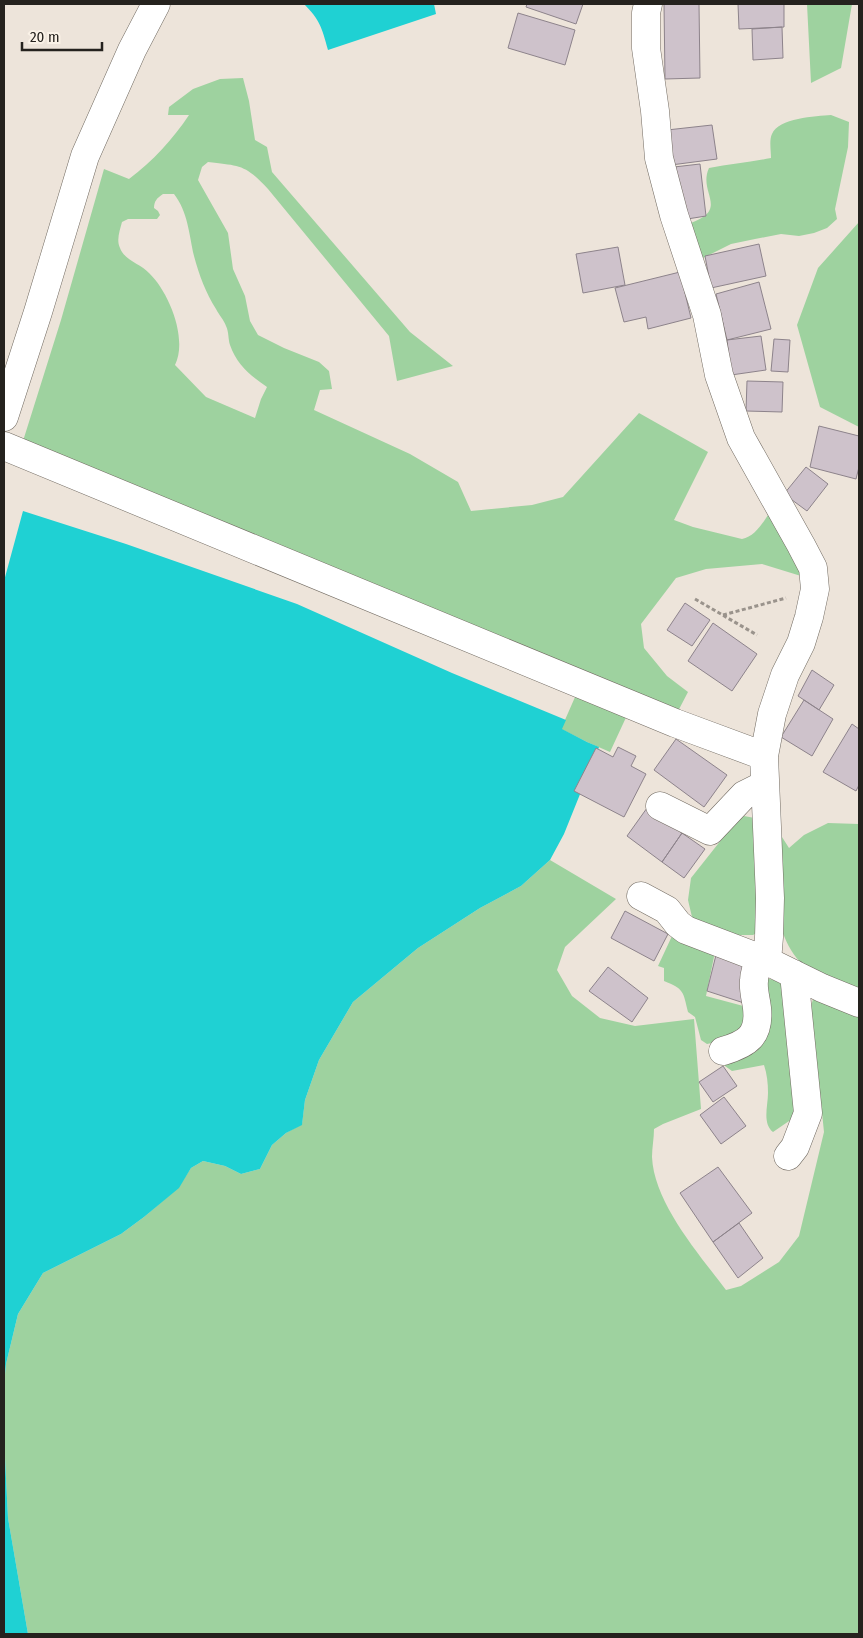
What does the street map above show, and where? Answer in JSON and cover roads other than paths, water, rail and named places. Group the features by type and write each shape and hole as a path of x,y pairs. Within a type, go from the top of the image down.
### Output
{"street":[{"path":"4,417 85,156 132,50 156,4"},
{"path":"648,4 646,13 646,48 655,111 659,158 674,215 707,315 719,375 741,438 813,568 815,589 801,644 785,674 772,714 764,756 754,790 710,830 660,806"},
{"path":"4,446 675,723 764,756"},
{"path":"723,1051 742,1045 756,1029 757,1009 754,982 756,968 764,960 769,937 770,888 754,790 745,756 737,746"},
{"path":"641,896 667,910 678,924 686,930 764,960 859,1003"},
{"path":"788,1156 794,1148 808,1113 794,974"}],"water":[{"path":"304,4 434,4 436,14 328,50 320,25"},
{"path":"23,511 126,544 297,604 452,673 566,720 562,729 599,747 564,834 550,860 521,886 480,908 418,948 353,1002 319,1060 305,1100 302,1125 286,1133 272,1145 260,1169 241,1174 225,1166 203,1161 191,1168 179,1188 121,1234 43,1273 18,1314 6,1364 4,1384 4,581"},
{"path":"4,1438 8,1518 28,1634 4,1634"}]}
